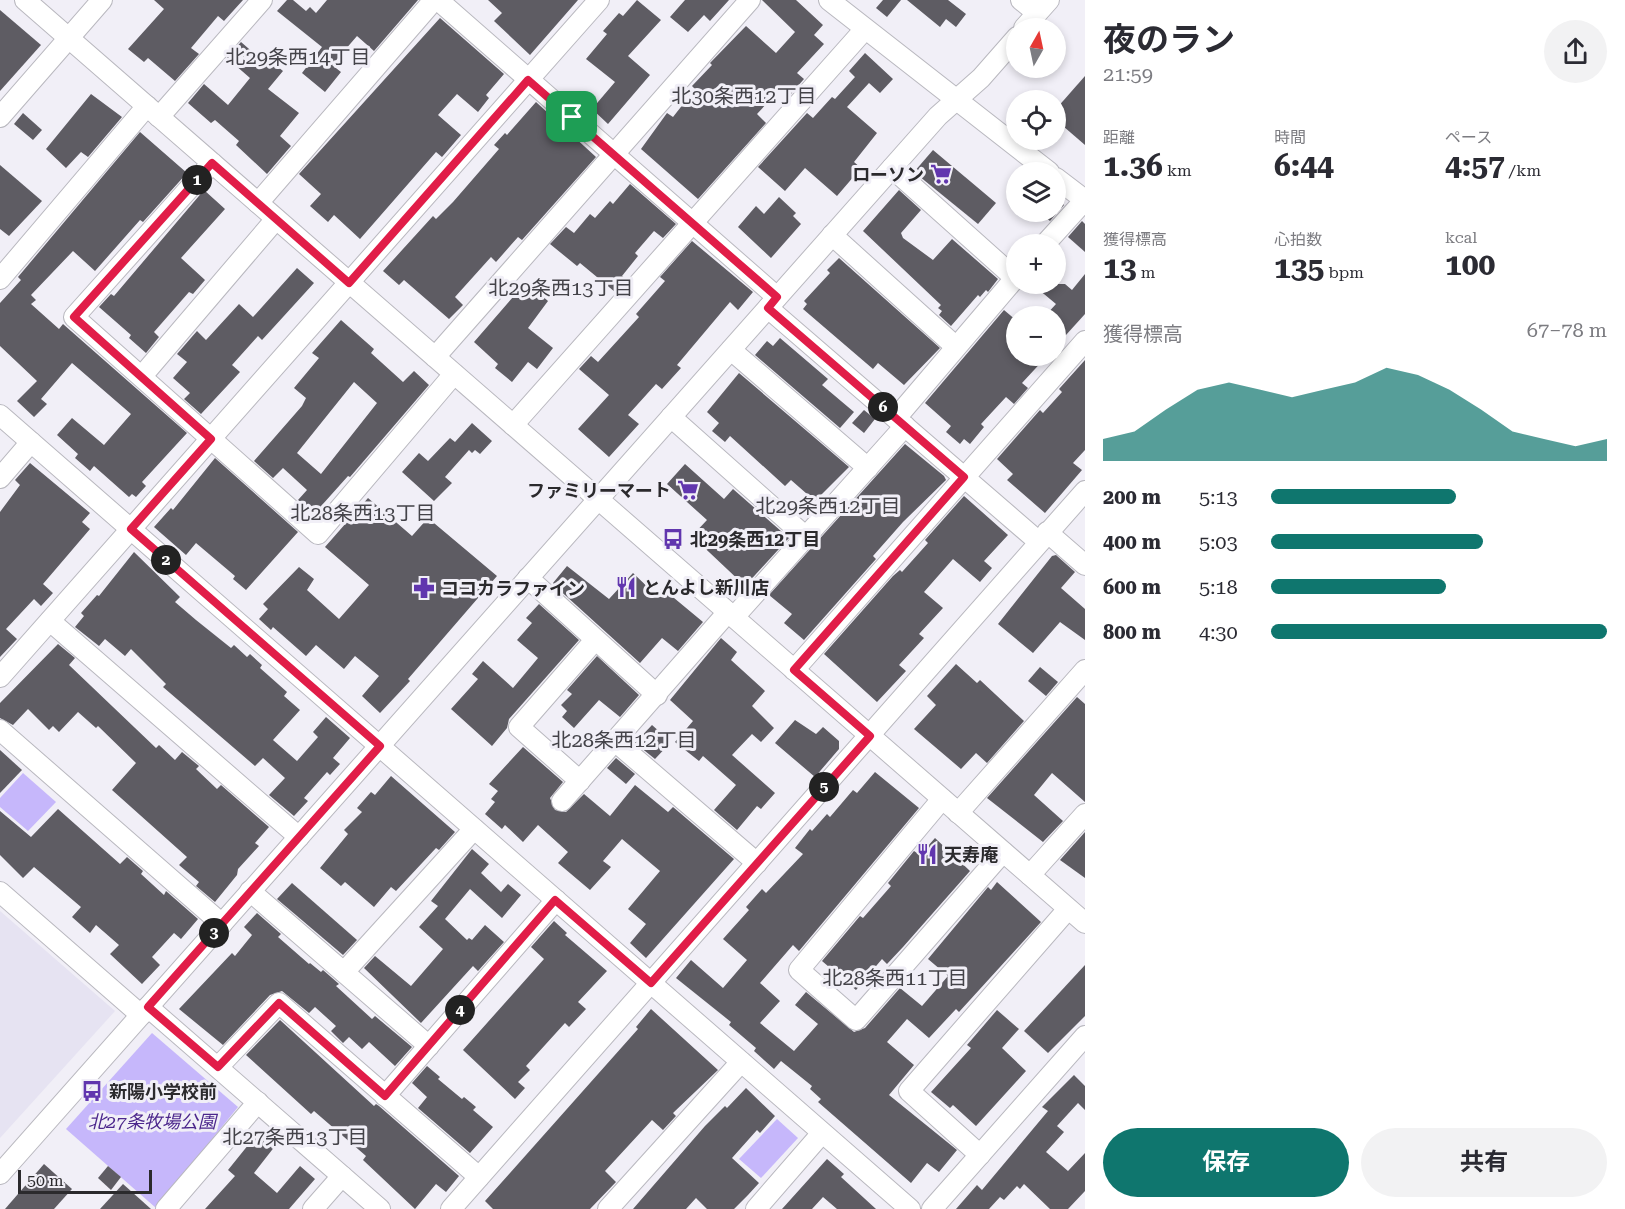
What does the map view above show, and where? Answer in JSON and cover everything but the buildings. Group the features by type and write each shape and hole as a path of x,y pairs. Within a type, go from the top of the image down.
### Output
{"street":[{"path":"25,0 1084,922"},
{"path":"0,117 102,0"},
{"path":"0,279 153,112 262,0"},
{"path":"258,203 436,0 692,222 900,422 964,477 1043,537 1085,565"},
{"path":"0,677 599,0"},
{"path":"435,357 750,0"},
{"path":"829,0 1036,162"},
{"path":"1021,0 1043,7"},
{"path":"513,425 865,29"},
{"path":"0,1174 938,116 981,78 1006,50"},
{"path":"212,163 74,317 318,534 454,374"},
{"path":"892,168 1006,268"},
{"path":"1054,234 1085,200 1066,186"},
{"path":"142,376 276,219"},
{"path":"832,235 955,346"},
{"path":"562,801 868,468 955,346 1006,288"},
{"path":"794,670 1085,341"},
{"path":"731,350 868,468"},
{"path":"0,415 910,1209"},
{"path":"671,417 806,537"},
{"path":"0,478 31,442"},
{"path":"451,1209 1085,491"},
{"path":"528,578 657,695"},
{"path":"50,621 299,837"},
{"path":"580,781 519,727 595,640"},
{"path":"958,813 1085,670"},
{"path":"0,730 222,924"},
{"path":"616,742 757,863"},
{"path":"942,799 799,970 856,1020 1003,852"},
{"path":"1030,875 1085,814"},
{"path":"344,972 474,828"},
{"path":"250,891 429,1046"},
{"path":"0,892 144,1011 218,1067 380,1209"},
{"path":"385,1096 555,900"},
{"path":"980,1155 909,1091 1068,909"},
{"path":"218,1067 279,1003 478,1177"},
{"path":"932,1209 1085,1036"},
{"path":"608,1209 741,1062"},
{"path":"166,1209 258,1102"},
{"path":"756,1209 822,1133"},
{"path":"313,1209 342,1176"}],"shaded area":[{"path":"0,911 115,1011 0,1138"}],"green space":[{"path":"23,773 56,802 28,831 0,807 0,798"},
{"name":"北27条牧場公園","path":"152,1033 238,1107 156,1208 66,1129"},
{"path":"777,1119 798,1138 761,1178 739,1159"}],"place":[{"name":"ローソン","path":"941,174"},
{"name":"ファミリーマート","path":"688,490"},
{"name":"北29条西12丁目","path":"673,539"},
{"name":"とんよし新川店","path":"626,587"},
{"name":"ココカラファイン","path":"424,588"},
{"name":"天寿庵","path":"927,854"},
{"name":"新陽小学校前","path":"92,1091"}],"district":[{"name":"北29条西14丁目","path":"298,57"},
{"name":"北30条西12丁目","path":"744,96"},
{"name":"北29条西13丁目","path":"561,288"},
{"name":"北29条西12丁目","path":"828,506"},
{"name":"北28条西13丁目","path":"363,513"},
{"name":"北28条西12丁目","path":"624,740"},
{"name":"北28条西11丁目","path":"895,978"},
{"name":"北27条西13丁目","path":"295,1137"}],"route":[{"path":"528,80 572,117 777,297 768,308 964,477 794,670 870,736 651,983 555,900 385,1096 279,1003 218,1067 148,1007 380,746 131,529 211,439 74,317 212,163 349,283 528,80"}]}
